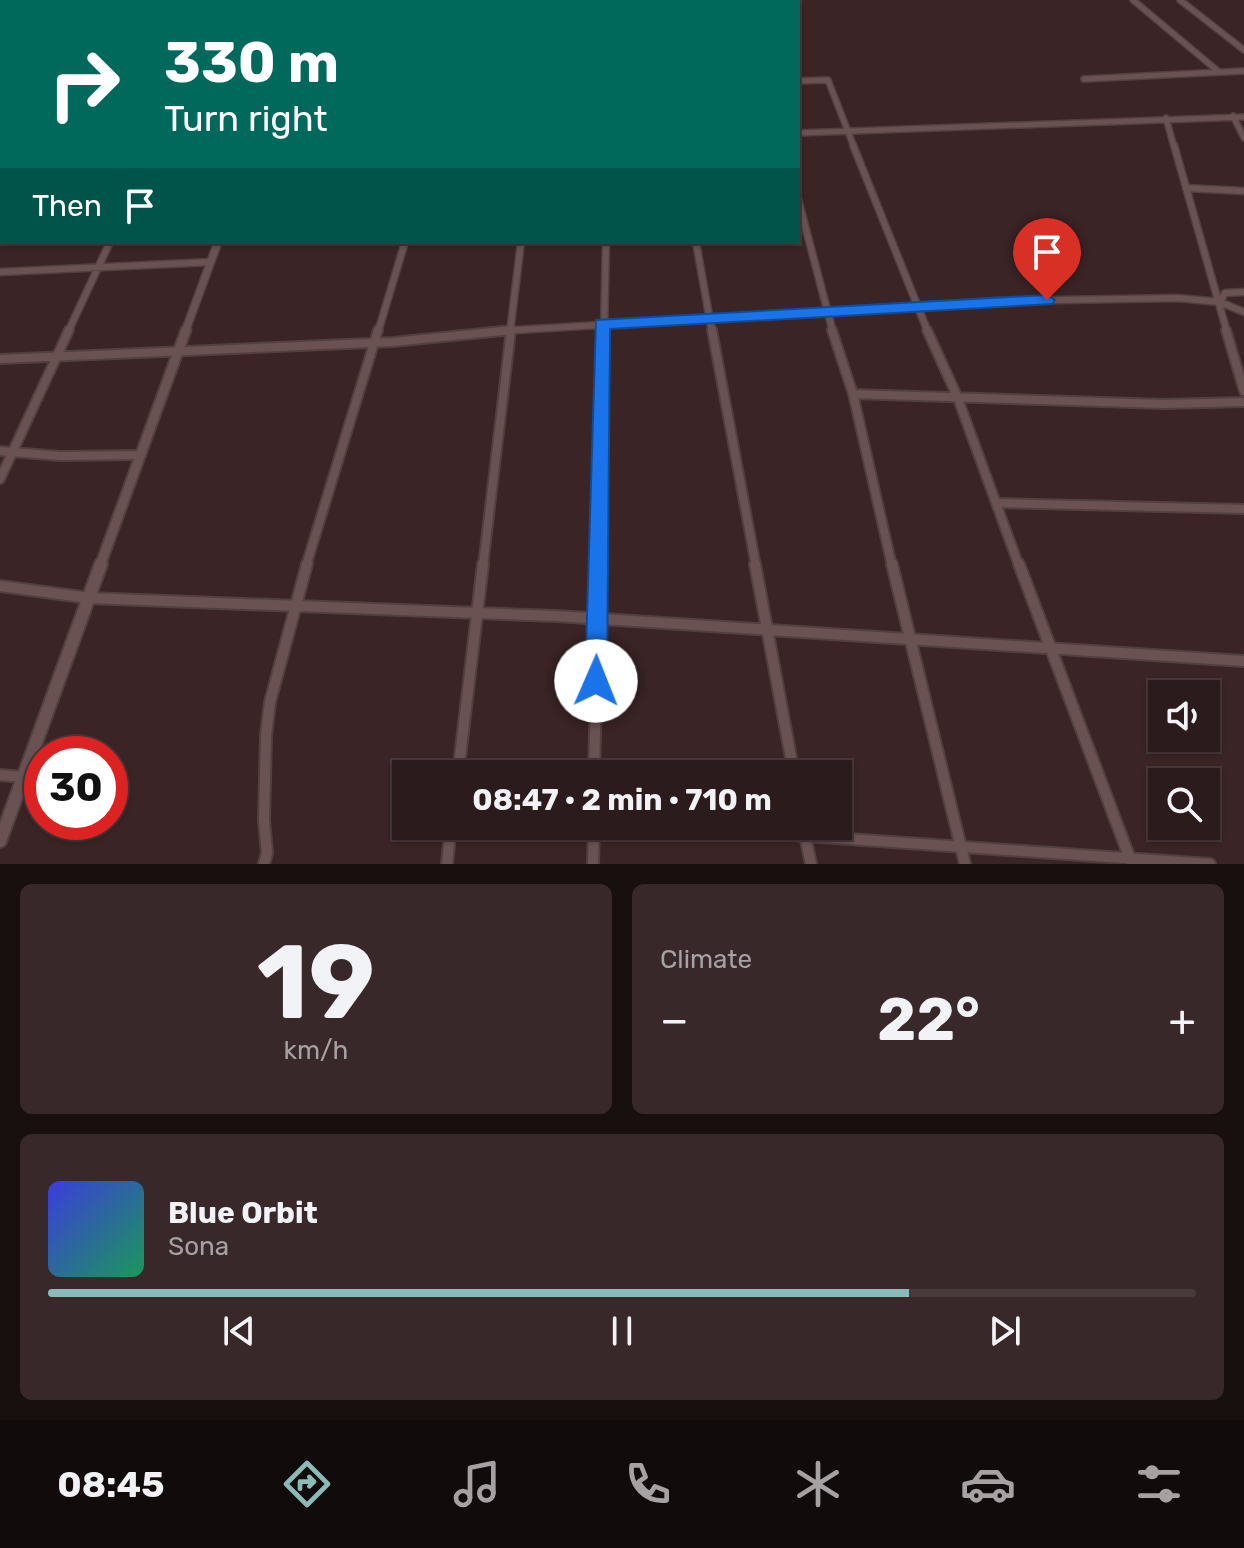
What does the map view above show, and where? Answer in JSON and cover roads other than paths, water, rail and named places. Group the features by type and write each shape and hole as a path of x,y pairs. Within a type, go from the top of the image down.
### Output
{"street":[{"path":"1133,0 1219,72"},
{"path":"1180,0 1244,50"},
{"path":"1084,79 1244,71"},
{"path":"800,81 828,80 917,306 957,396 1131,861"},
{"path":"1233,116 1244,138"},
{"path":"800,133 1244,117"},
{"path":"1166,118 1244,391"},
{"path":"1186,188 1244,191"},
{"path":"800,207 826,311 853,394 965,864"},
{"path":"0,479 109,244"},
{"path":"0,841 217,244"},
{"path":"264,864 267,853 264,820 266,735 270,702 295,606 404,244"},
{"path":"460,760 521,244"},
{"path":"594,760 606,244"},
{"path":"696,244 792,760"},
{"path":"0,272 211,262"},
{"path":"1220,302 1225,293 1244,292"},
{"path":"0,359 373,342 511,330 917,306 1127,298 1220,302 1244,312"},
{"path":"853,394 1164,404 1244,402"},
{"path":"0,451 141,455"},
{"path":"997,503 1244,509"},
{"path":"0,586 89,598 597,618 1244,661"},
{"path":"0,775 23,777"},
{"path":"852,836 1131,861 1210,864"},
{"path":"447,864 450,840"},
{"path":"593,864 594,840"},
{"path":"806,840 811,864"}]}
